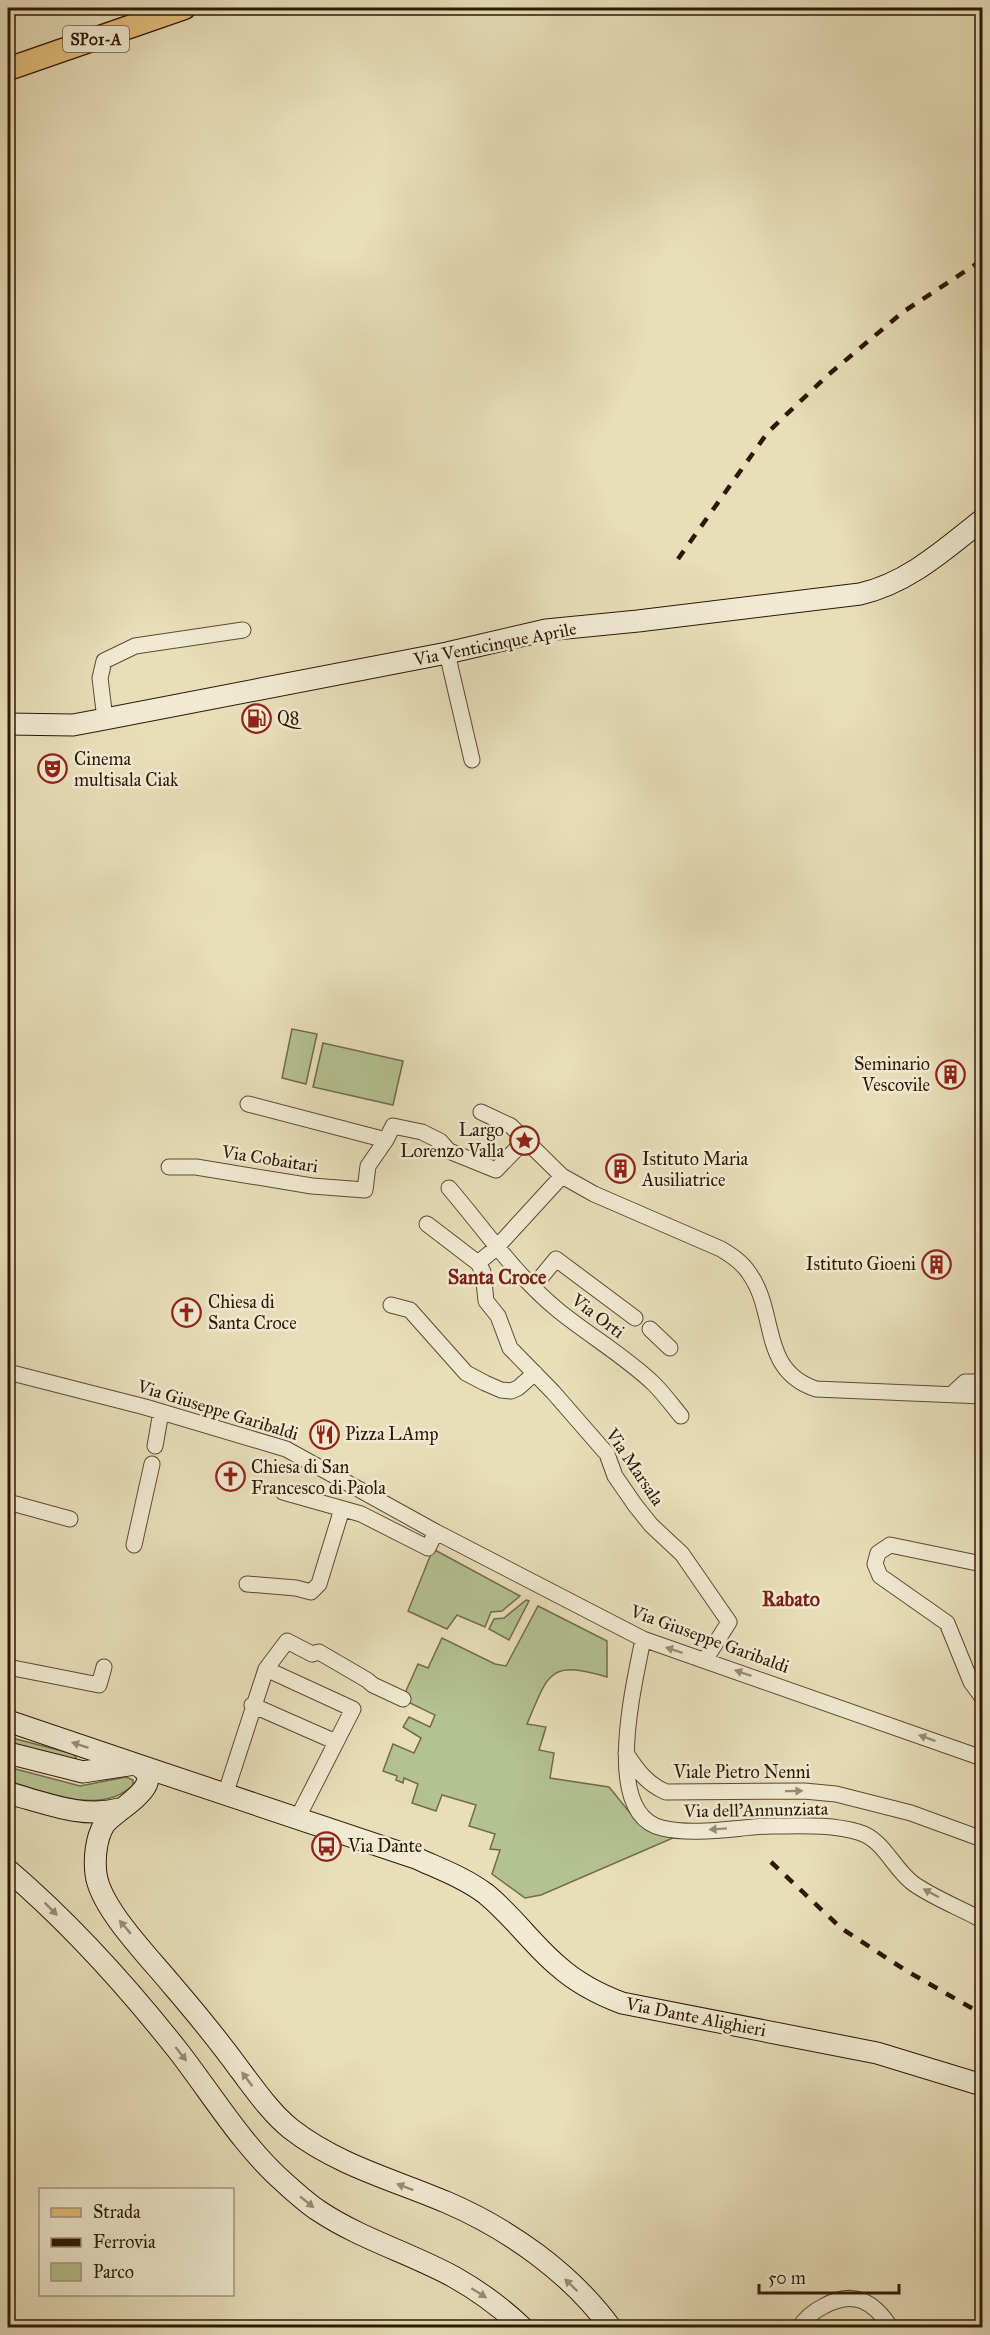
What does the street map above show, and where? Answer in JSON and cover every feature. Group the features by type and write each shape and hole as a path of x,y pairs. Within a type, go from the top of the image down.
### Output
{"main road":[{"name":"SP01-A","path":"8,69 184,8"},
{"name":"Via Venticinque Aprile","path":"14,726 73,725 447,653 546,630 836,598 872,591 895,583 927,564 982,520"},
{"path":"8,1721 135,1764 144,1770 148,1781 140,1795"},
{"path":"8,1753 83,1772 135,1764"},
{"name":"Via Dante Alighieri","path":"135,1764 416,1858 456,1875 484,1893 511,1916 557,1965 588,1988 605,1996 640,2008 877,2053 982,2085"},
{"path":"177,1779 160,1784 140,1795 119,1809 102,1828 98,1841 96,1873 98,1886 113,1913 215,2036 262,2098 290,2128 320,2148 365,2171 446,2202 527,2247 564,2278 601,2314 611,2328"},
{"path":"8,1793 78,1811 108,1812 119,1809"},
{"path":"8,1870 32,1890 90,1947 143,2005 255,2153 285,2184 319,2211 454,2277 499,2306 523,2328"}],"street":[{"path":"105,719 100,678 104,661 135,646 243,630"},
{"path":"447,653 472,760"},
{"path":"248,1104 386,1140 393,1126 422,1132 440,1141 449,1151 496,1170 525,1140"},
{"path":"481,1112 511,1126 562,1176 594,1194 721,1249 738,1260 750,1274 758,1292 780,1362 790,1375 805,1385 816,1389 982,1396"},
{"name":"Via Cobaitari","path":"169,1167 196,1167 312,1186 364,1190 368,1166 386,1140"},
{"path":"428,1224 478,1263 496,1248 562,1176"},
{"name":"Via Orti","path":"449,1188 496,1248 533,1287 558,1311 654,1384 681,1416"},
{"path":"533,1287 556,1259 635,1318"},
{"name":"Via Marsala","path":"478,1263 483,1272 486,1301 498,1316 510,1348 607,1454 615,1476 635,1505 651,1525 682,1554 729,1622 705,1660"},
{"path":"391,1305 410,1310 466,1373 484,1383 501,1390 511,1391 535,1373"},
{"path":"650,1329 670,1348"},
{"name":"Via Giuseppe Garibaldi","path":"8,1372 161,1412 286,1449 436,1532 643,1639 982,1758"},
{"path":"951,1395 965,1382 982,1382"},
{"path":"155,1446 161,1412"},
{"path":"134,1545 152,1464"},
{"path":"283,1492 361,1515 428,1548 436,1532"},
{"path":"8,1502 70,1518"},
{"path":"247,1584 296,1588 311,1592 319,1584 342,1509"},
{"path":"982,1564 890,1545 881,1550 875,1559 875,1569 880,1576 948,1623 971,1682 982,1697"},
{"path":"626,1754 643,1639"},
{"path":"225,1795 252,1705 266,1669 287,1641 312,1654 319,1652 373,1685 403,1699"},
{"path":"8,1667 99,1685 104,1667"},
{"path":"266,1669 353,1709 297,1819"},
{"path":"252,1705 336,1742"},
{"name":"Viale Pietro Nenni","path":"626,1754 639,1772 657,1788 666,1792 804,1791 836,1794 911,1814 982,1839"},
{"name":"Via dell'Annunziata","path":"626,1754 628,1783 634,1805 641,1817 650,1825 677,1830 822,1826 859,1832 873,1839 913,1883 982,1920"},
{"path":"799,2328 815,2311 841,2298 853,2297 866,2301 891,2328"}],"green space":[{"path":"292,1029 317,1034 306,1084 282,1078"},
{"path":"323,1043 403,1061 393,1105 313,1087"},
{"path":"433,1549 520,1596 502,1611 491,1612 485,1627 457,1615 447,1629 408,1611"},
{"path":"526,1600 529,1601 509,1640 489,1629 494,1619 504,1618"},
{"path":"538,1606 607,1641 607,1677 573,1670 561,1671 553,1675 540,1693 527,1724 546,1727 539,1750 554,1753 550,1778 609,1787 643,1825 661,1835 673,1838 541,1895 525,1898 492,1874 500,1850 490,1849 495,1834 469,1826 476,1805 442,1795 436,1811 412,1803 418,1784 404,1778 403,1783 396,1780 397,1776 383,1771 393,1744 414,1753 421,1738 403,1727 409,1717 430,1727 435,1715 406,1701 405,1693 418,1664 428,1668 442,1638 495,1664 506,1666"},
{"path":"8,1737 74,1754 77,1760 8,1747"},
{"path":"8,1767 80,1786 126,1777 133,1780 133,1785 120,1794 105,1799 72,1799 8,1781"}],"railway":[{"path":"678,559 768,432 828,375 903,312 982,260"},
{"path":"771,1862 841,1928 905,1970 982,2014"}],"place":[{"name":"Q8","path":"256,718"},
{"name":"Cinema multisala Ciak","path":"53,769"},
{"name":"Seminario Vescovile","path":"951,1074"},
{"name":"Largo Lorenzo Valla","path":"525,1140"},
{"name":"Istituto Maria Ausiliatrice","path":"621,1169"},
{"name":"Istituto Gioeni","path":"937,1264"},
{"name":"Chiesa di Santa Croce","path":"187,1312"},
{"name":"Pizza LAmp","path":"324,1434"},
{"name":"Chiesa di San Francesco di Paola","path":"230,1477"},
{"name":"Via Dante","path":"327,1846"}],"district":[{"name":"Santa Croce","path":"497,1277"},
{"name":"Rabato","path":"791,1599"}]}
